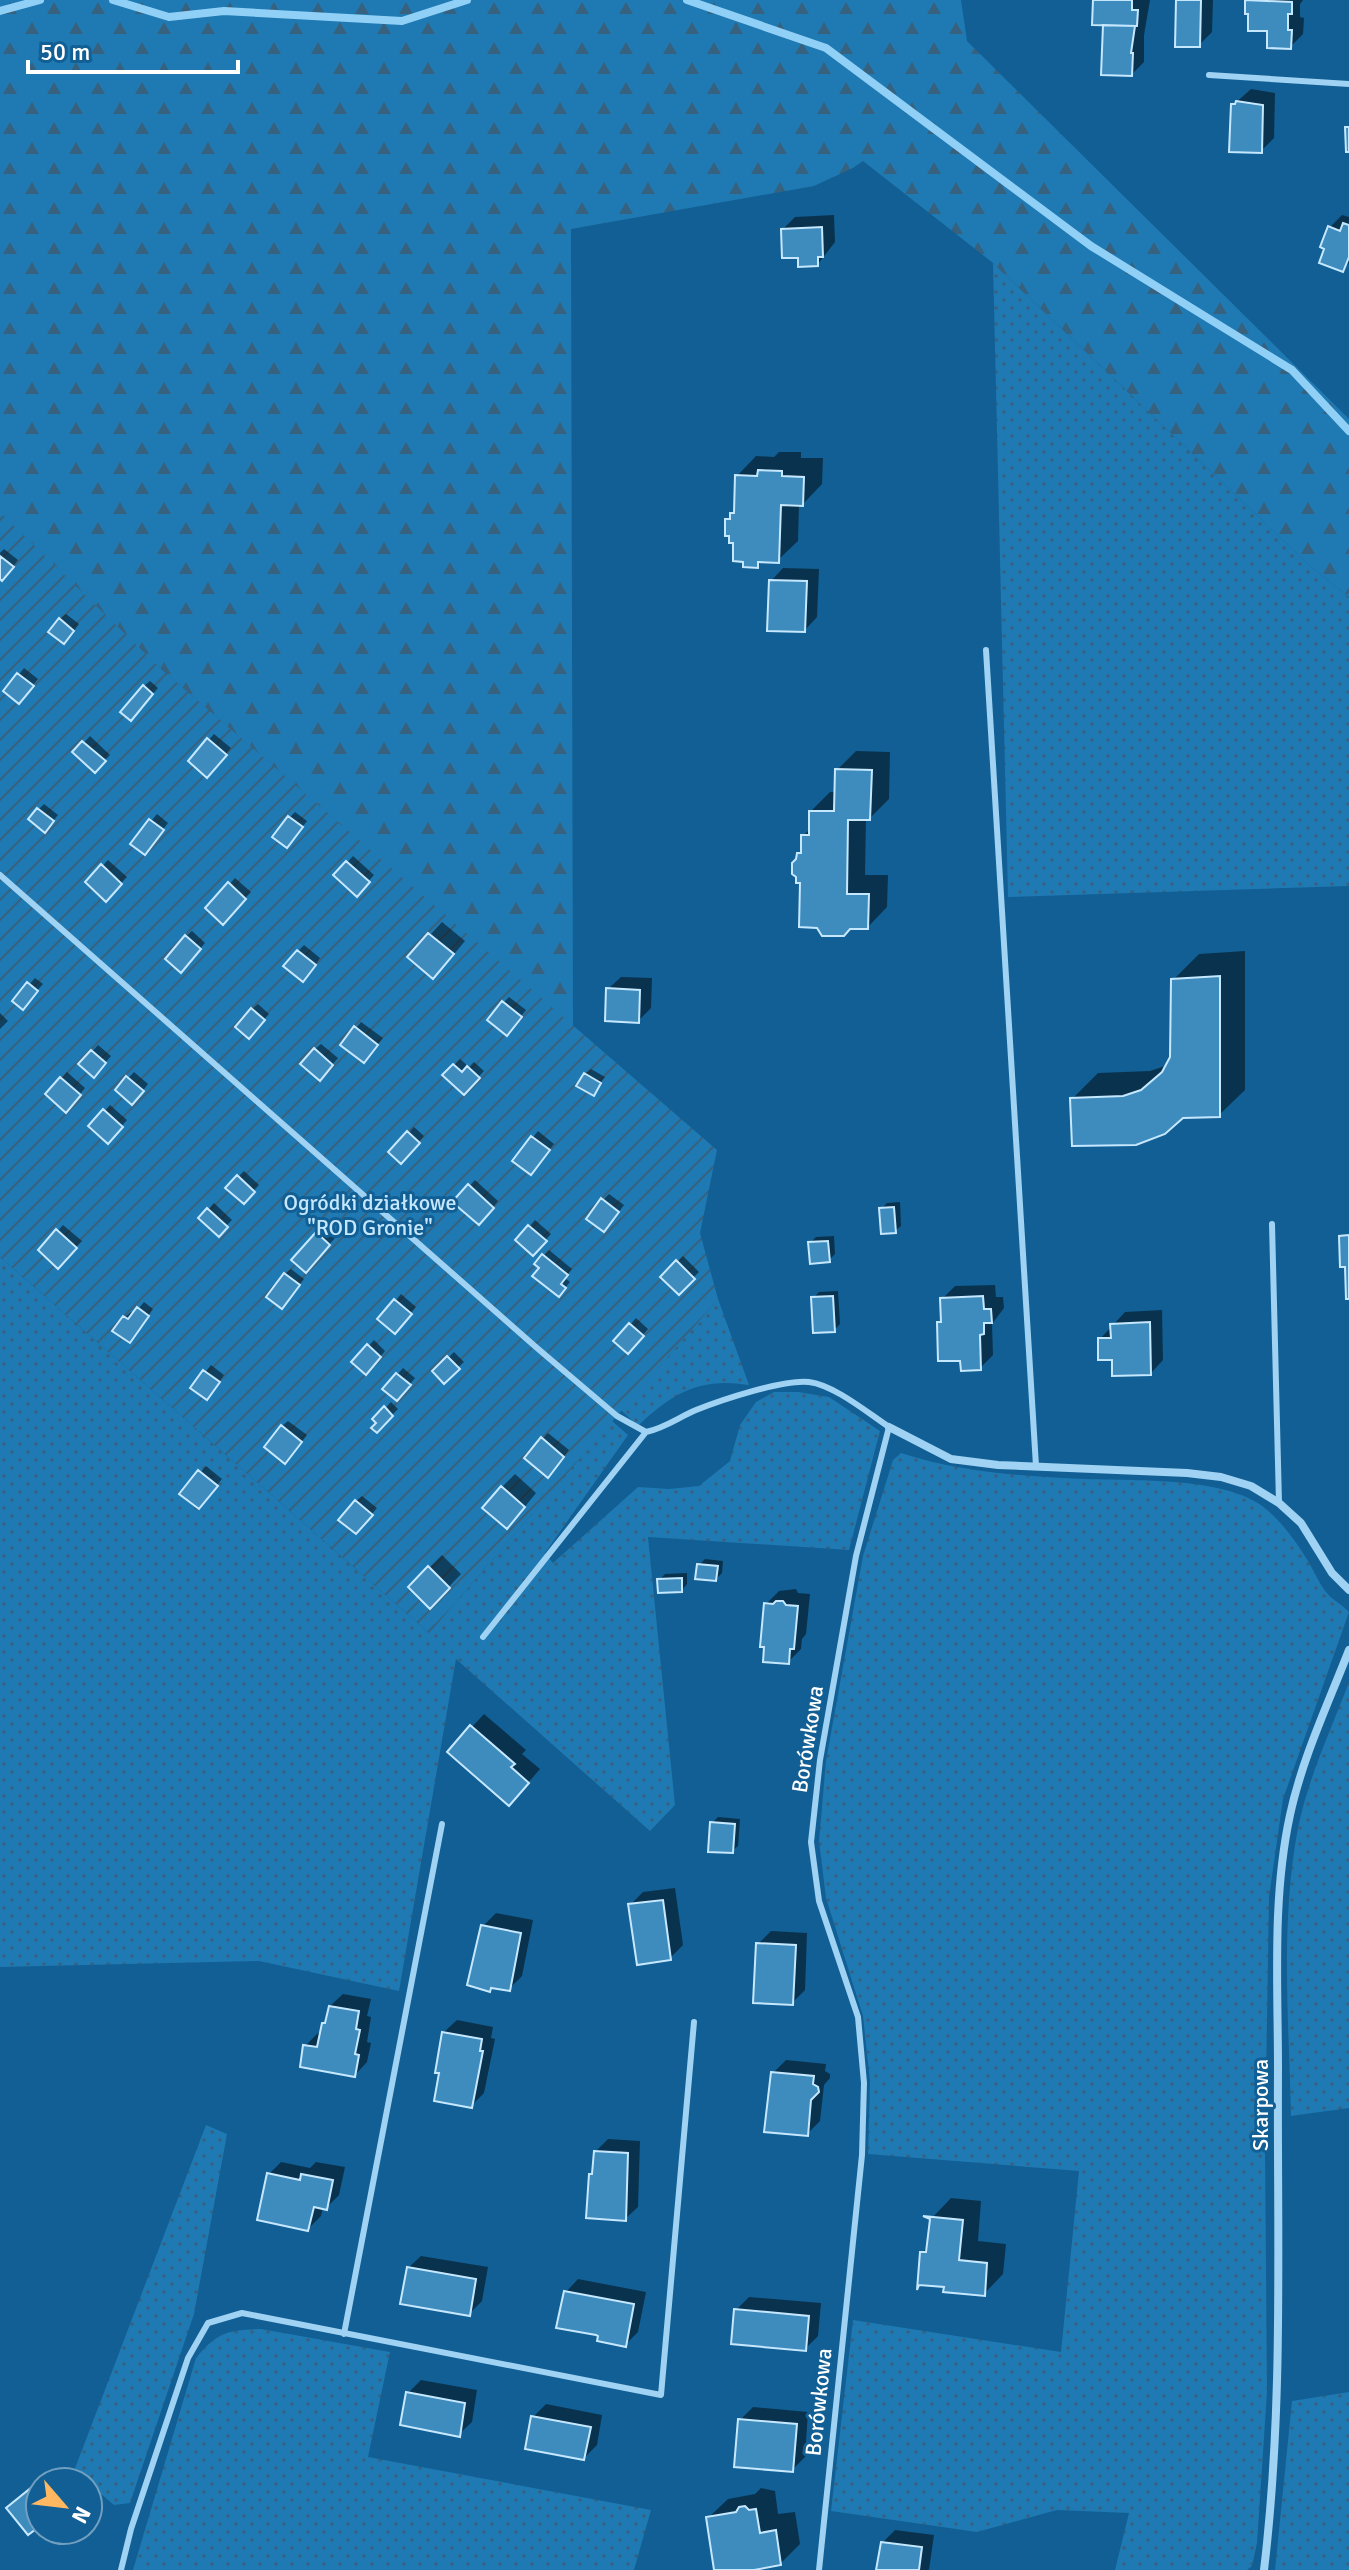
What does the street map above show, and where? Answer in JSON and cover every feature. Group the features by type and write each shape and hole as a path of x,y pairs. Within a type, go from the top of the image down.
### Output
{"street":[{"path":"889,1427 951,1459 998,1465 1187,1473 1221,1477 1251,1486 1279,1503 1301,1523 1332,1573 1349,1590"},
{"name":"Skarpowa","path":"1264,2570 1271,2506 1276,2392 1278,1903 1290,1814 1349,1650"}],"lane":[{"path":"1209,75 1349,84"},
{"path":"986,650 1036,1466"},
{"path":"0,875 617,1416 646,1432 662,1429 695,1411 793,1382 810,1382 829,1388 889,1427"},
{"path":"1272,1224 1279,1503"},
{"name":"Borówkowa","path":"819,2570 862,2155 864,2083 858,2017 819,1901 811,1842 820,1760 856,1556 889,1427"},
{"path":"483,1637 646,1432"},
{"path":"344,2334 442,1824"},
{"path":"121,2570 131,2529 188,2358 208,2323 242,2313 661,2395 694,2022"}],"green space":[{"path":"0,0 961,0 967,41 1349,419 1349,597 1310,566 993,263 863,161 814,186 571,229 573,1027 160,668 0,524"},
{"path":"993,263 1310,566 1349,597 1349,886 1008,897"},
{"name":"Ogródki działkowe \"ROD Gronie\"","path":"0,512 160,668 717,1150 700,1233 718,1299 429,1633 0,1257"},
{"path":"0,1257 429,1633 612,1421 628,1435 545,1553 553,1563 638,1487 669,1489 699,1486 730,1461 740,1425 756,1402 774,1392 829,1397 880,1431 849,1550 648,1537 675,1805 650,1831 456,1659 399,1991 259,1961 0,1967"},
{"path":"718,1299 749,1385 716,1383 688,1390 675,1396 638,1426 621,1410"},
{"path":"901,1453 981,1471 1042,1477 1165,1481 1218,1488 1242,1495 1261,1505 1281,1524 1326,1592 1349,1612 1283,1799 1269,1897 1265,2144 1267,2392 1257,2543 1252,2566 1247,2570 1115,2570 1129,2513 1057,2510 977,2532 831,2511 853,2320 1061,2352 1079,2171 868,2154 870,2081 863,2016 826,1898 819,1841 826,1761 863,1556 893,1460"},
{"path":"1349,1682 1349,2108 1291,2116 1287,1935 1292,1863 1308,1791"},
{"path":"206,2125 227,2134 194,2314 130,2503 114,2505 104,2496 104,2466 76,2466"},
{"path":"261,2329 390,2352 368,2457 651,2510 634,2570 133,2570 196,2358 224,2334"},
{"path":"1349,2392 1349,2570 1275,2570 1292,2401"}],"building":[{"path":"1093,0 1132,0 1132,10 1138,10 1137,26 1092,25"},
{"path":"1176,0 1201,0 1200,47 1175,47"},
{"path":"1245,0 1292,2 1292,14 1288,14 1288,30 1292,30 1291,49 1267,48 1267,31 1248,31"},
{"path":"1103,25 1135,26 1132,76 1101,75"},
{"path":"1236,101 1263,105 1262,153 1229,152 1231,104"},
{"path":"1345,127 1349,127 1349,152 1346,152"},
{"path":"1343,223 1349,225 1349,257 1343,272 1319,263 1324,249 1320,247 1328,226 1340,231"},
{"path":"822,227 823,257 818,257 818,266 798,267 798,258 782,258 781,229"},
{"path":"758,470 782,471 782,476 804,477 803,506 781,505 779,563 758,562 758,568 743,567 743,562 733,561 733,543 729,543 729,536 725,536 725,519 730,519 730,513 734,513 735,475 757,476"},
{"path":"0,556 14,567 2,581 0,579"},
{"path":"769,580 807,581 805,632 767,631"},
{"path":"59,618 74,631 64,644 48,632"},
{"path":"17,673 34,686 19,704 3,691"},
{"path":"143,685 153,694 131,721 120,712"},
{"path":"207,738 227,755 207,778 188,761"},
{"path":"82,741 106,761 95,773 72,752"},
{"path":"835,769 872,770 870,820 848,820 847,894 869,894 868,929 850,929 844,936 822,936 817,928 799,927 800,883 796,883 796,877 792,874 792,863 797,853 801,853 801,835 809,835 809,811 834,811"},
{"path":"37,808 54,821 45,833 28,819"},
{"path":"288,816 303,827 287,848 272,837"},
{"path":"149,819 164,830 145,855 130,844"},
{"path":"346,861 370,882 357,897 333,875"},
{"path":"101,864 122,884 106,902 85,882"},
{"path":"228,882 246,899 223,925 205,908"},
{"path":"428,933 454,954 433,979 407,957"},
{"path":"185,935 201,949 181,973 165,959"},
{"path":"297,950 316,965 303,982 283,966"},
{"path":"1220,976 1220,1117 1183,1118 1165,1134 1136,1145 1072,1146 1070,1098 1123,1096 1141,1090 1162,1072 1170,1057 1171,979"},
{"path":"27,982 38,991 23,1010 12,1001"},
{"path":"606,988 640,990 639,1023 605,1021"},
{"path":"502,1001 522,1017 507,1036 487,1020"},
{"path":"251,1008 265,1020 249,1039 235,1027"},
{"path":"354,1026 378,1045 364,1063 340,1045"},
{"path":"314,1048 333,1065 320,1081 300,1064"},
{"path":"91,1050 106,1063 94,1078 78,1064"},
{"path":"453,1064 462,1072 467,1066 480,1078 464,1095 442,1075"},
{"path":"584,1073 601,1083 594,1096 576,1086"},
{"path":"126,1076 144,1091 132,1105 115,1090"},
{"path":"60,1077 81,1095 66,1113 45,1094"},
{"path":"103,1109 123,1127 108,1144 88,1126"},
{"path":"407,1131 420,1143 401,1164 388,1152"},
{"path":"531,1136 550,1150 531,1175 512,1161"},
{"path":"237,1175 255,1192 244,1204 225,1188"},
{"path":"468,1184 494,1208 479,1225 452,1202"},
{"path":"601,1198 619,1212 604,1232 586,1219"},
{"path":"894,1207 896,1233 881,1234 879,1208"},
{"path":"207,1208 228,1227 219,1237 198,1218"},
{"path":"528,1225 547,1241 533,1256 515,1240"},
{"path":"56,1229 77,1248 58,1269 38,1250"},
{"path":"316,1232 330,1245 306,1273 291,1260"},
{"path":"1349,1235 1349,1299 1346,1299 1345,1267 1340,1267 1339,1236"},
{"path":"828,1241 830,1262 810,1264 808,1242"},
{"path":"542,1254 568,1275 561,1284 566,1288 559,1297 532,1276 539,1268 534,1264"},
{"path":"676,1260 695,1279 679,1295 660,1277"},
{"path":"284,1273 300,1285 282,1309 266,1297"},
{"path":"833,1296 835,1332 813,1333 811,1297"},
{"path":"983,1296 984,1309 991,1309 992,1323 984,1323 984,1334 980,1335 981,1370 961,1371 960,1361 938,1361 940,1298"},
{"path":"394,1299 412,1314 395,1334 377,1319"},
{"path":"137,1307 149,1316 130,1343 112,1331 123,1316 128,1319"},
{"path":"1150,1322 1151,1375 1112,1376 1112,1360 1098,1360 1098,1338 1111,1338 1110,1324"},
{"path":"629,1323 644,1336 628,1354 613,1341"},
{"path":"367,1344 381,1357 366,1375 351,1362"},
{"path":"447,1356 460,1369 444,1384 432,1371"},
{"path":"203,1370 220,1382 207,1400 190,1388"},
{"path":"396,1373 411,1385 397,1401 382,1389"},
{"path":"384,1406 393,1416 377,1433 371,1428 376,1423 372,1419"},
{"path":"281,1425 302,1442 285,1464 264,1447"},
{"path":"541,1437 564,1457 548,1478 524,1458"},
{"path":"198,1470 218,1486 199,1509 179,1494"},
{"path":"501,1486 525,1507 507,1529 482,1508"},
{"path":"355,1500 373,1515 356,1534 338,1520"},
{"path":"697,1564 718,1566 716,1581 695,1579"},
{"path":"428,1566 450,1588 430,1609 408,1587"},
{"path":"682,1578 682,1592 658,1593 657,1579"},
{"path":"776,1601 798,1606 794,1649 790,1649 789,1664 763,1662 764,1647 760,1647 764,1603 773,1604"},
{"path":"470,1725 515,1764 511,1767 529,1783 509,1806 447,1752"},
{"path":"710,1822 735,1824 733,1853 708,1852"},
{"path":"663,1900 671,1960 637,1965 628,1904"},
{"path":"481,1925 521,1933 510,1991 491,1988 490,1992 467,1985"},
{"path":"756,1943 796,1945 793,2005 753,2003"},
{"path":"329,2006 359,2011 356,2029 360,2030 355,2054 359,2055 355,2077 300,2067 303,2045 317,2047"},
{"path":"442,2032 482,2039 480,2051 483,2051 472,2108 434,2101"},
{"path":"771,2072 814,2076 813,2084 819,2092 811,2100 808,2136 764,2132"},
{"path":"594,2151 628,2153 626,2221 586,2218"},
{"path":"267,2173 300,2180 301,2174 333,2180 327,2210 314,2207 308,2231 257,2220"},
{"path":"923,2216 963,2220 959,2260 987,2263 985,2296 943,2292 944,2287 919,2285 917,2290 920,2252 926,2252 930,2219"},
{"path":"407,2267 476,2279 470,2316 400,2304"},
{"path":"564,2291 634,2304 626,2347 597,2341 596,2335 556,2328"},
{"path":"734,2309 809,2316 806,2351 731,2344"},
{"path":"406,2392 465,2403 460,2437 400,2425"},
{"path":"531,2416 591,2427 584,2460 525,2449"},
{"path":"738,2419 797,2424 793,2472 734,2467"},
{"path":"24,2493 24,2530 6,2508"},
{"path":"745,2506 749,2510 756,2509 760,2533 776,2530 781,2565 754,2570 714,2570 706,2517 736,2512 739,2507"},
{"path":"881,2542 922,2547 919,2570 876,2570"}],"waterway":[{"path":"0,11 40,0"},
{"path":"113,0 169,17 224,11 402,21 467,0"},
{"path":"687,0 826,48 1091,246 1292,370 1349,431"}]}
